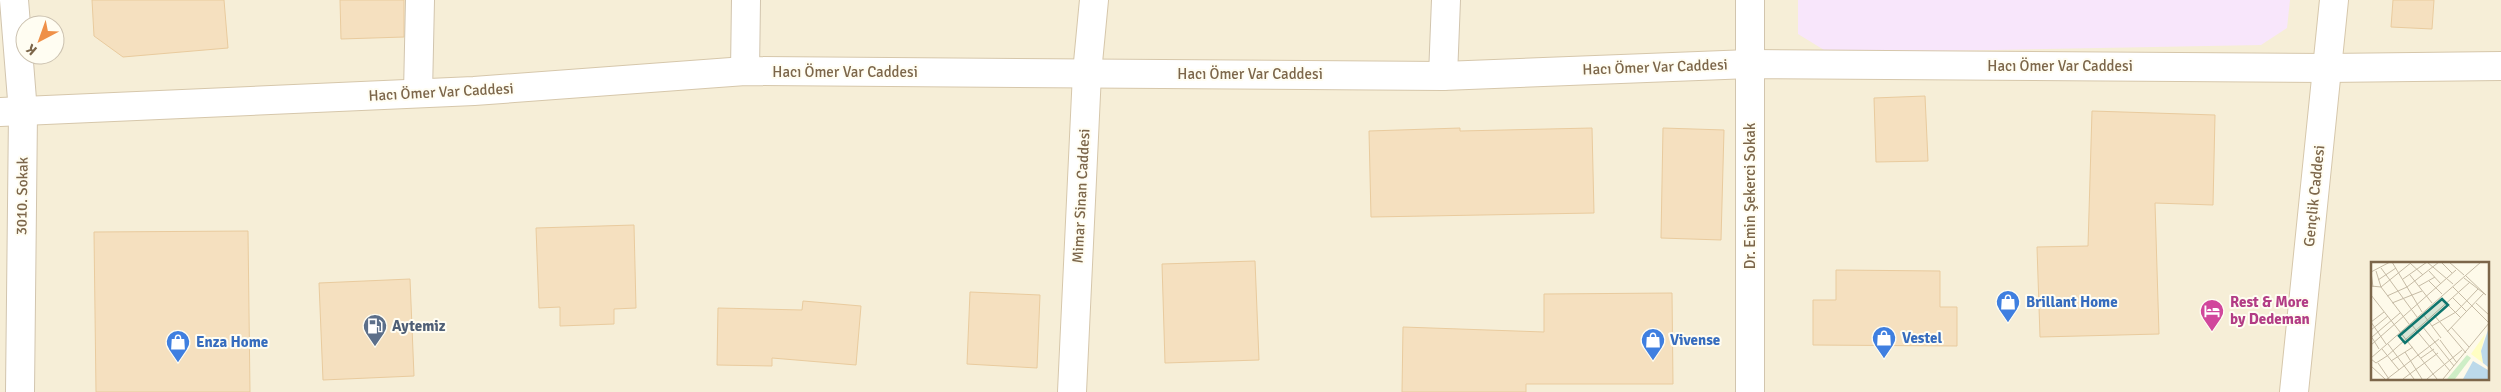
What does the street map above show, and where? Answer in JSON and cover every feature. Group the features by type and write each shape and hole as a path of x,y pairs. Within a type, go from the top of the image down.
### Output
{"street":[{"name":"3010. Sokak","path":"14,0 11,112 20,392"},
{"path":"418,93 420,0"},
{"path":"746,0 746,72"},
{"name":"Mimar Sinan Caddesi","path":"1072,392 1087,73 1094,0"},
{"path":"1443,76 1446,0"},
{"name":"Dr. Emin Şekerci Sokak","path":"1750,0 1750,392"},
{"name":"Gençlik Caddesi","path":"2294,392 2334,0"},
{"name":"Hacı Ömer Var Caddesi","path":"11,112 418,93 746,72 1443,76 1750,64 2327,68 2501,66"}],"shaded area":[{"path":"0,0 2501,0 2501,392 0,392"},
{"path":"1798,0 2290,0 2287,28 2261,45 1829,53 1798,34"}],"building":[{"path":"92,0 224,0 228,48 123,57 94,36"},
{"path":"340,0 404,0 404,37 341,39"},
{"path":"2393,0 2434,0 2432,29 2391,27"},
{"path":"1925,96 1928,161 1876,162 1874,98"},
{"path":"2092,111 2215,115 2213,205 2155,203 2159,334 2040,337 2037,247 2088,246"},
{"path":"1460,128 1460,131 1592,128 1594,213 1371,217 1369,131"},
{"path":"1663,128 1724,130 1721,240 1661,238"},
{"path":"634,225 636,308 614,309 614,324 560,326 560,307 539,308 536,228"},
{"path":"248,231 250,392 96,392 94,232"},
{"path":"1255,261 1259,360 1165,363 1162,264"},
{"path":"1836,270 1940,271 1940,307 1957,307 1957,346 1813,345 1813,300 1836,300"},
{"path":"410,279 414,376 323,380 319,283"},
{"path":"970,292 1040,295 1037,368 967,364"},
{"path":"1672,293 1673,384 1526,384 1526,392 1402,392 1403,327 1544,332 1544,294"},
{"path":"803,301 861,306 856,365 772,358 772,366 717,365 718,308 802,310"}],"place":[{"name":"Brillant Home","path":"2008,323"},
{"name":"Rest & More by Dedeman","path":"2212,332"},
{"name":"Aytemiz","path":"375,347"},
{"name":"Vestel","path":"1884,359"},
{"name":"Vivense","path":"1653,361"},
{"name":"Enza Home","path":"178,363"}]}
